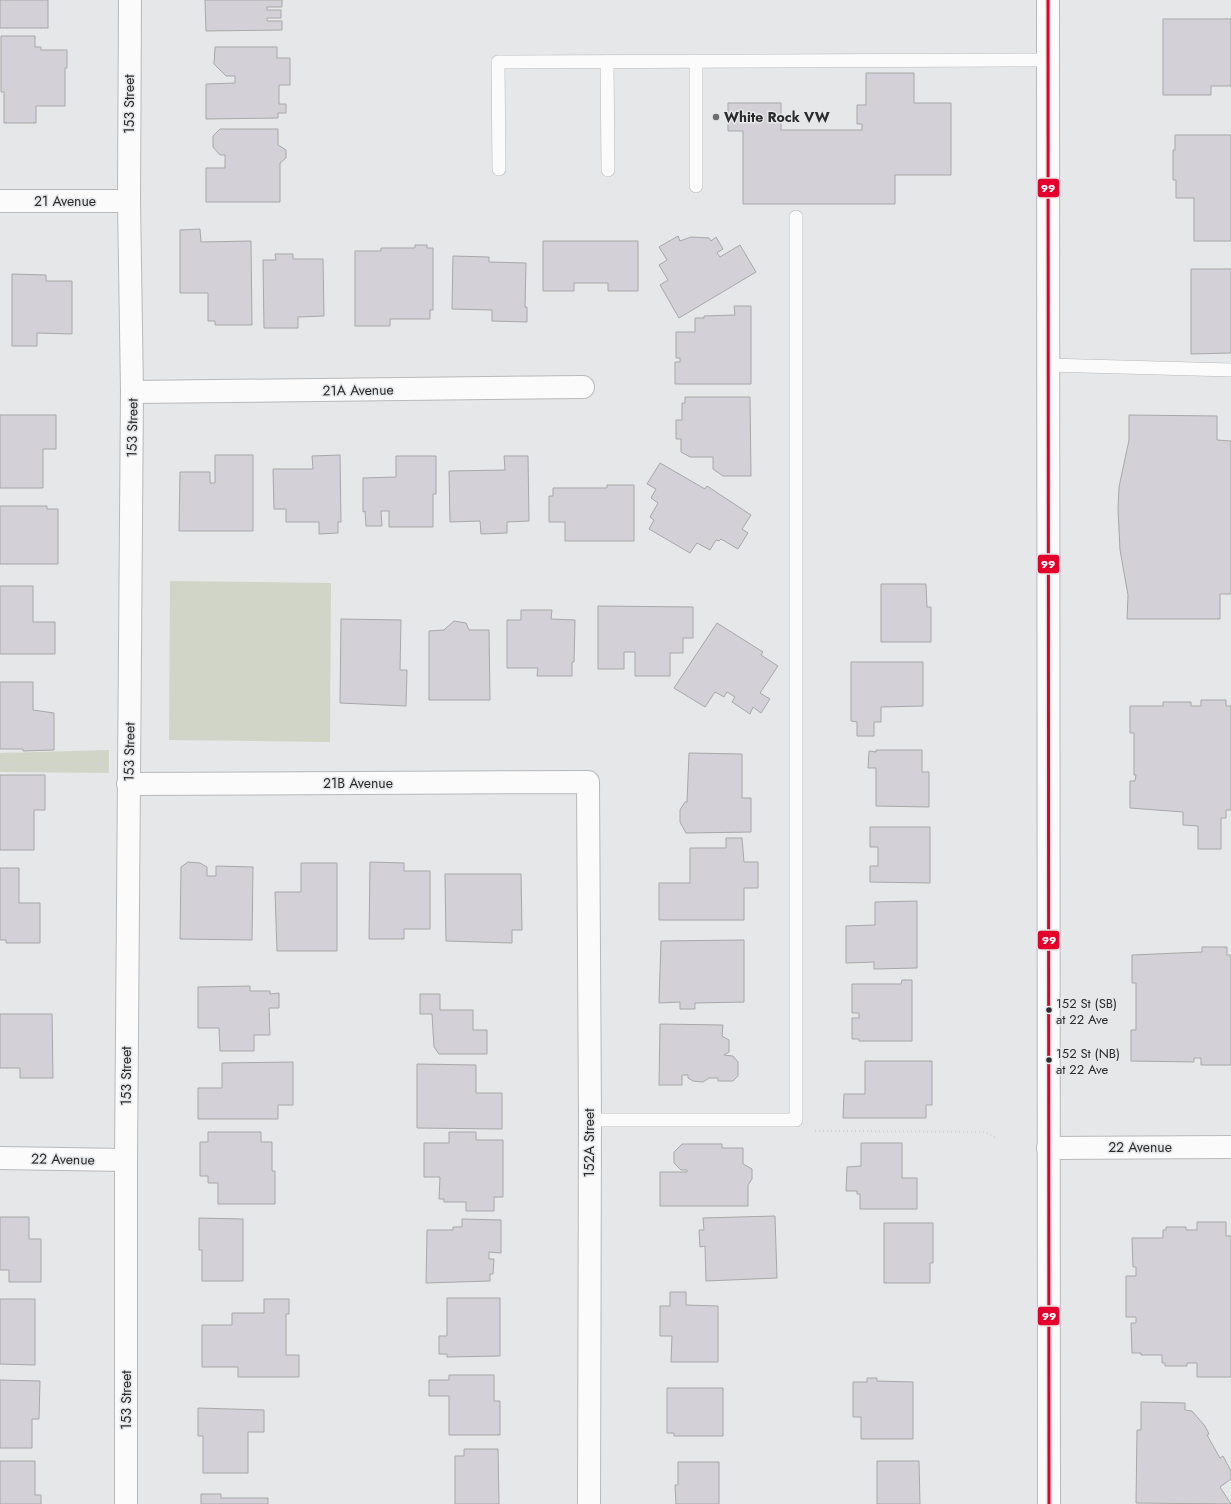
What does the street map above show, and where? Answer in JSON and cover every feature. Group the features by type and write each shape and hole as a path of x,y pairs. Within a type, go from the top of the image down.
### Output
{"street":[{"name":"153 Street","path":"126,1504 128,784 132,392 129,200 130,0"},
{"path":"1048,0 1049,1504"},
{"name":"21 Avenue","path":"0,201 129,200"},
{"name":"21A Avenue","path":"132,392 583,387"},
{"name":"21B Avenue","path":"128,784 588,782"},
{"name":"152A Street","path":"588,782 590,1120 589,1504"},
{"name":"22 Avenue","path":"1048,1148 1231,1146"},
{"name":"22 Avenue","path":"0,1158 126,1160"}],"lane":[{"path":"499,169 498,62 1048,60"},
{"path":"607,62 608,170"},
{"path":"696,62 696,186"},
{"path":"590,1120 796,1120 796,217"},
{"path":"1048,365 1231,370"}],"path":[{"path":"0,765 106,764"},
{"path":"796,1120 815,1131 984,1132 996,1138"}],"shaded area":[{"path":"170,581 331,583 330,742 169,740"},
{"path":"109,750 109,773 0,772 0,753"}],"building":[{"path":"0,0 48,0 48,28 0,28"},
{"path":"205,0 282,0 282,7 267,7 267,10 281,10 281,18 267,18 267,21 282,21 282,30 206,31"},
{"path":"1163,19 1231,19 1231,86 1211,86 1211,95 1163,95"},
{"path":"1,36 35,36 35,47 41,47 41,50 67,50 67,68 65,68 65,106 36,106 36,123 4,123 4,92 1,92"},
{"path":"215,47 277,47 277,58 290,58 290,85 279,85 279,104 286,104 286,113 278,113 278,118 206,119 206,84 235,83 235,76 226,76 214,64"},
{"path":"866,73 914,73 914,103 951,103 951,175 895,175 895,204 743,204 743,131 728,131 728,103 781,103 781,130 862,130 862,124 857,124 857,105 866,105"},
{"path":"220,129 278,129 278,145 286,150 286,158 280,163 280,202 206,202 206,168 225,168 225,155 220,155 213,147 213,136"},
{"path":"1175,135 1231,135 1231,241 1194,241 1194,198 1176,198 1176,180 1173,180 1173,150 1175,150"},
{"path":"200,229 201,242 251,241 252,325 215,325 215,321 208,321 208,293 180,293 180,230"},
{"path":"678,236 680,241 691,237 709,238 711,241 716,237 723,249 717,253 720,257 740,245 756,272 679,318 660,285 668,280 659,265 667,260 659,247"},
{"path":"543,241 638,241 638,291 608,291 608,283 574,283 574,291 543,291"},
{"path":"415,245 427,245 427,248 433,248 433,310 430,310 430,319 390,319 390,326 355,326 355,251 381,251 381,248 415,248"},
{"path":"275,254 293,254 293,259 323,259 324,316 298,317 298,328 264,328 263,260 276,260"},
{"path":"453,256 489,257 489,262 526,263 525,307 527,307 527,322 492,321 492,310 452,309"},
{"path":"1191,269 1231,269 1231,353 1191,354"},
{"path":"12,274 46,275 46,281 72,281 72,334 37,333 37,346 12,346"},
{"path":"734,306 751,306 751,384 675,384 675,362 680,362 680,358 676,358 676,332 695,332 695,318 704,318 704,316 735,315"},
{"path":"685,397 750,397 751,476 723,476 713,469 713,457 690,457 681,452 681,439 676,439 676,420 682,420 682,403 685,403"},
{"path":"0,415 56,415 56,449 43,449 43,488 0,488"},
{"path":"1129,415 1217,416 1217,440 1231,441 1231,594 1220,594 1220,619 1127,619 1128,595 1120,550 1118,509 1119,487 1129,440"},
{"path":"215,455 253,455 253,531 179,531 180,472 210,472 210,483 215,483"},
{"path":"340,455 341,522 338,522 338,533 319,534 319,522 286,522 286,509 274,509 273,469 313,469 312,456"},
{"path":"396,456 436,456 436,494 433,494 433,527 389,527 389,511 381,511 382,526 366,526 365,511 363,512 363,478 396,477"},
{"path":"504,456 528,456 529,521 507,522 507,533 481,534 480,521 450,522 449,471 505,470"},
{"path":"660,463 705,489 707,486 751,515 742,529 748,533 738,549 721,539 719,541 716,540 710,550 697,543 690,553 649,529 654,520 650,517 658,503 651,498 656,489 647,484"},
{"path":"607,485 634,485 634,541 565,541 565,522 549,522 549,496 553,496 553,488 607,488"},
{"path":"0,506 47,506 47,509 58,509 58,564 0,564"},
{"path":"881,584 926,584 927,607 931,607 931,642 881,642"},
{"path":"0,586 33,586 33,622 55,622 55,654 0,654"},
{"path":"598,606 693,607 693,638 683,638 683,653 670,653 670,676 635,676 635,652 624,652 624,669 598,669"},
{"path":"521,610 552,610 551,619 575,620 574,662 572,662 572,676 537,676 538,668 507,668 507,620 521,620"},
{"path":"341,619 401,620 400,670 407,670 406,706 340,703"},
{"path":"454,621 466,623 469,630 489,630 490,700 429,700 429,631 444,630"},
{"path":"717,623 763,652 761,655 778,666 760,693 770,699 761,713 753,707 750,714 732,702 735,697 727,692 724,697 715,692 705,707 674,688"},
{"path":"851,662 923,662 923,706 881,707 881,722 874,722 874,736 857,736 857,722 851,721"},
{"path":"0,682 33,682 33,710 54,713 54,750 23,751 23,749 0,749"},
{"path":"1201,700 1226,700 1226,706 1231,706 1231,810 1226,810 1226,818 1221,818 1221,849 1198,849 1198,826 1183,825 1183,812 1130,808 1130,781 1135,781 1136,775 1134,775 1134,733 1130,733 1130,706 1163,706 1163,702 1191,702 1191,706 1201,706"},
{"path":"876,750 922,750 922,772 929,772 929,807 876,806 876,768 868,768 869,751 876,752"},
{"path":"689,753 742,754 742,798 751,798 751,832 686,833 680,822 680,810 685,802 687,802"},
{"path":"0,775 45,775 45,810 34,810 34,850 0,850"},
{"path":"870,827 930,827 930,883 870,882 870,866 878,866 878,847 870,847"},
{"path":"726,838 742,838 744,862 758,862 758,888 744,888 744,920 659,920 659,883 690,883 690,848 726,848"},
{"path":"188,862 200,863 207,867 207,876 216,876 216,866 253,867 252,940 180,939 181,867"},
{"path":"370,862 404,863 404,871 430,871 430,929 404,929 404,939 369,939"},
{"path":"301,863 337,863 337,951 277,951 275,892 301,892"},
{"path":"0,868 19,868 19,903 40,903 40,943 6,943 6,940 0,940"},
{"path":"445,874 521,874 522,930 512,930 512,943 446,941"},
{"path":"917,901 917,968 874,969 874,962 846,963 846,926 875,925 875,902"},
{"path":"744,940 744,1002 695,1003 695,1009 680,1009 680,1002 659,1003 661,941"},
{"path":"1202,947 1227,947 1227,955 1231,955 1231,1065 1201,1065 1201,1058 1194,1058 1194,1062 1131,1061 1131,1030 1136,1030 1136,983 1132,983 1132,955 1202,952"},
{"path":"902,980 912,980 912,1041 859,1041 859,1039 852,1039 852,1018 859,1018 859,1013 852,1013 852,984 901,984"},
{"path":"250,986 250,991 270,991 270,994 279,993 279,1008 269,1008 270,1035 254,1035 254,1051 220,1051 219,1028 198,1028 198,987"},
{"path":"420,994 440,994 440,1010 473,1010 473,1030 487,1030 487,1054 439,1054 434,1047 432,1014 420,1014"},
{"path":"0,1014 52,1014 53,1078 20,1078 20,1068 0,1068"},
{"path":"660,1024 723,1025 722,1036 729,1040 729,1052 724,1055 733,1056 738,1062 738,1076 733,1081 718,1081 718,1078 709,1078 703,1082 693,1081 688,1078 688,1075 682,1075 682,1085 659,1085"},
{"path":"865,1061 932,1061 932,1105 926,1105 926,1118 843,1118 844,1094 865,1094"},
{"path":"293,1062 293,1105 278,1105 278,1119 198,1119 198,1088 222,1088 222,1063"},
{"path":"417,1064 476,1065 476,1093 502,1093 502,1129 417,1128"},
{"path":"208,1132 261,1132 261,1142 272,1142 272,1171 275,1171 275,1204 218,1204 218,1183 208,1183 208,1176 200,1176 200,1142 208,1142"},
{"path":"449,1132 476,1132 476,1140 503,1140 503,1197 494,1197 494,1211 466,1211 466,1202 444,1202 444,1199 439,1199 440,1177 424,1177 424,1143 449,1143"},
{"path":"861,1143 902,1143 902,1178 917,1178 917,1209 860,1209 860,1194 857,1194 857,1191 846,1191 847,1167 861,1166"},
{"path":"682,1144 722,1144 722,1148 743,1148 743,1164 752,1169 752,1179 748,1185 748,1206 660,1206 660,1172 687,1172 687,1170 681,1170 674,1163 674,1152"},
{"path":"775,1216 777,1278 706,1281 705,1246 700,1247 699,1230 704,1230 703,1218"},
{"path":"0,1217 29,1217 29,1239 41,1239 41,1282 9,1282 9,1270 0,1270"},
{"path":"199,1218 243,1219 243,1281 202,1281 202,1250 199,1250"},
{"path":"462,1219 501,1220 501,1253 489,1252 489,1259 494,1259 493,1274 490,1274 490,1281 426,1283 427,1230 453,1230 453,1227 462,1227"},
{"path":"1197,1222 1226,1222 1226,1236 1231,1236 1231,1377 1197,1377 1197,1363 1187,1363 1187,1366 1165,1366 1165,1363 1162,1363 1162,1355 1141,1355 1141,1353 1132,1353 1131,1323 1136,1323 1136,1317 1126,1317 1126,1276 1136,1276 1136,1267 1133,1267 1132,1238 1163,1238 1163,1230 1166,1230 1166,1227 1186,1227 1186,1230 1197,1230"},
{"path":"884,1223 933,1223 933,1263 930,1263 930,1283 884,1283"},
{"path":"670,1292 686,1292 686,1305 718,1306 718,1362 671,1362 672,1336 660,1336 660,1306 670,1306"},
{"path":"447,1298 500,1298 500,1356 447,1357 447,1354 439,1354 439,1336 447,1336"},
{"path":"0,1299 35,1299 35,1365 0,1364"},
{"path":"264,1299 289,1299 289,1314 286,1314 286,1355 299,1355 299,1377 238,1377 238,1367 202,1367 202,1325 232,1325 232,1313 264,1313"},
{"path":"449,1375 494,1375 494,1401 500,1401 500,1435 449,1435 449,1396 429,1396 429,1380 449,1380"},
{"path":"867,1378 877,1378 877,1381 913,1382 913,1439 861,1439 861,1417 853,1417 853,1382 867,1382"},
{"path":"0,1380 40,1381 39,1419 32,1419 32,1448 0,1448"},
{"path":"667,1388 723,1388 723,1436 674,1436 674,1433 667,1433"},
{"path":"1141,1402 1185,1403 1185,1410 1192,1411 1205,1426 1209,1434 1207,1435 1220,1458 1223,1456 1231,1471 1231,1479 1220,1487 1231,1504 1136,1503 1137,1430 1141,1430"},
{"path":"198,1408 264,1410 264,1432 248,1432 248,1473 203,1473 203,1436 198,1436"},
{"path":"464,1449 498,1449 499,1504 455,1504 455,1456 464,1456"},
{"path":"0,1461 35,1461 35,1495 41,1495 41,1504 0,1504"},
{"path":"877,1461 919,1461 920,1504 877,1504"},
{"path":"678,1462 719,1462 719,1504 676,1504 675,1485 678,1485"},
{"path":"201,1494 221,1494 221,1498 268,1498 268,1504 201,1504"}],"transit line":[{"name":"99","path":"1048,0 1049,1504"}],"place":[{"name":"White Rock VW","path":"716,117"},
{"name":"152 St (SB) at 22 Ave","path":"1049,1010"},
{"name":"152 St (NB) at 22 Ave","path":"1049,1060"}]}
